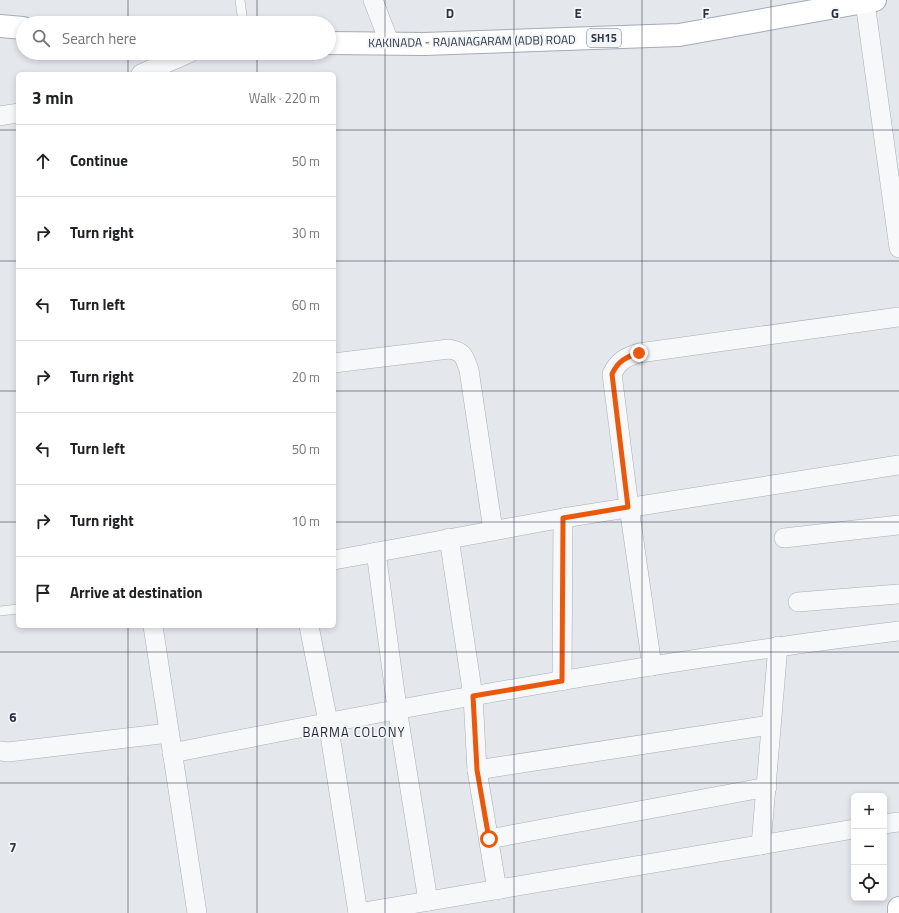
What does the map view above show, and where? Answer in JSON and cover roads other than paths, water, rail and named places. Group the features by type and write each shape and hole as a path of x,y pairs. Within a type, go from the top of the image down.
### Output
{"main road":[{"name":"KAKINADA - RAJANAGARAM (ADB) ROAD","path":"336,43 424,44 679,35 870,1"},
{"path":"0,26 16,27"},
{"path":"899,908 899,913"}],"street":[{"path":"374,0 390,44"},
{"path":"870,1 899,248"},
{"path":"145,72 172,60"},
{"path":"0,116 16,113"},
{"path":"652,666 628,507 612,374 617,364 627,357 639,353 899,317"},
{"path":"336,363 449,349 459,351 465,357 469,370 493,530"},
{"path":"336,560 493,530 628,507 899,465"},
{"path":"562,681 563,518"},
{"path":"784,538 899,525"},
{"path":"449,538 473,696 477,770 497,890"},
{"path":"376,552 397,708 428,901"},
{"path":"798,602 899,594"},
{"path":"153,628 197,913"},
{"path":"309,628 328,722 358,913 851,830"},
{"path":"172,753 397,708 778,646 899,631"},
{"path":"761,845 767,787 770,725 778,646"},
{"path":"477,770 770,725"},
{"path":"0,750 8,752 169,733"},
{"path":"489,839 767,787"},
{"path":"887,824 899,822"}],"lane":[{"path":"240,0 242,16"},
{"path":"0,608 16,609"}],"district":[{"name":"BARMA COLONY","path":"354,732"}]}
